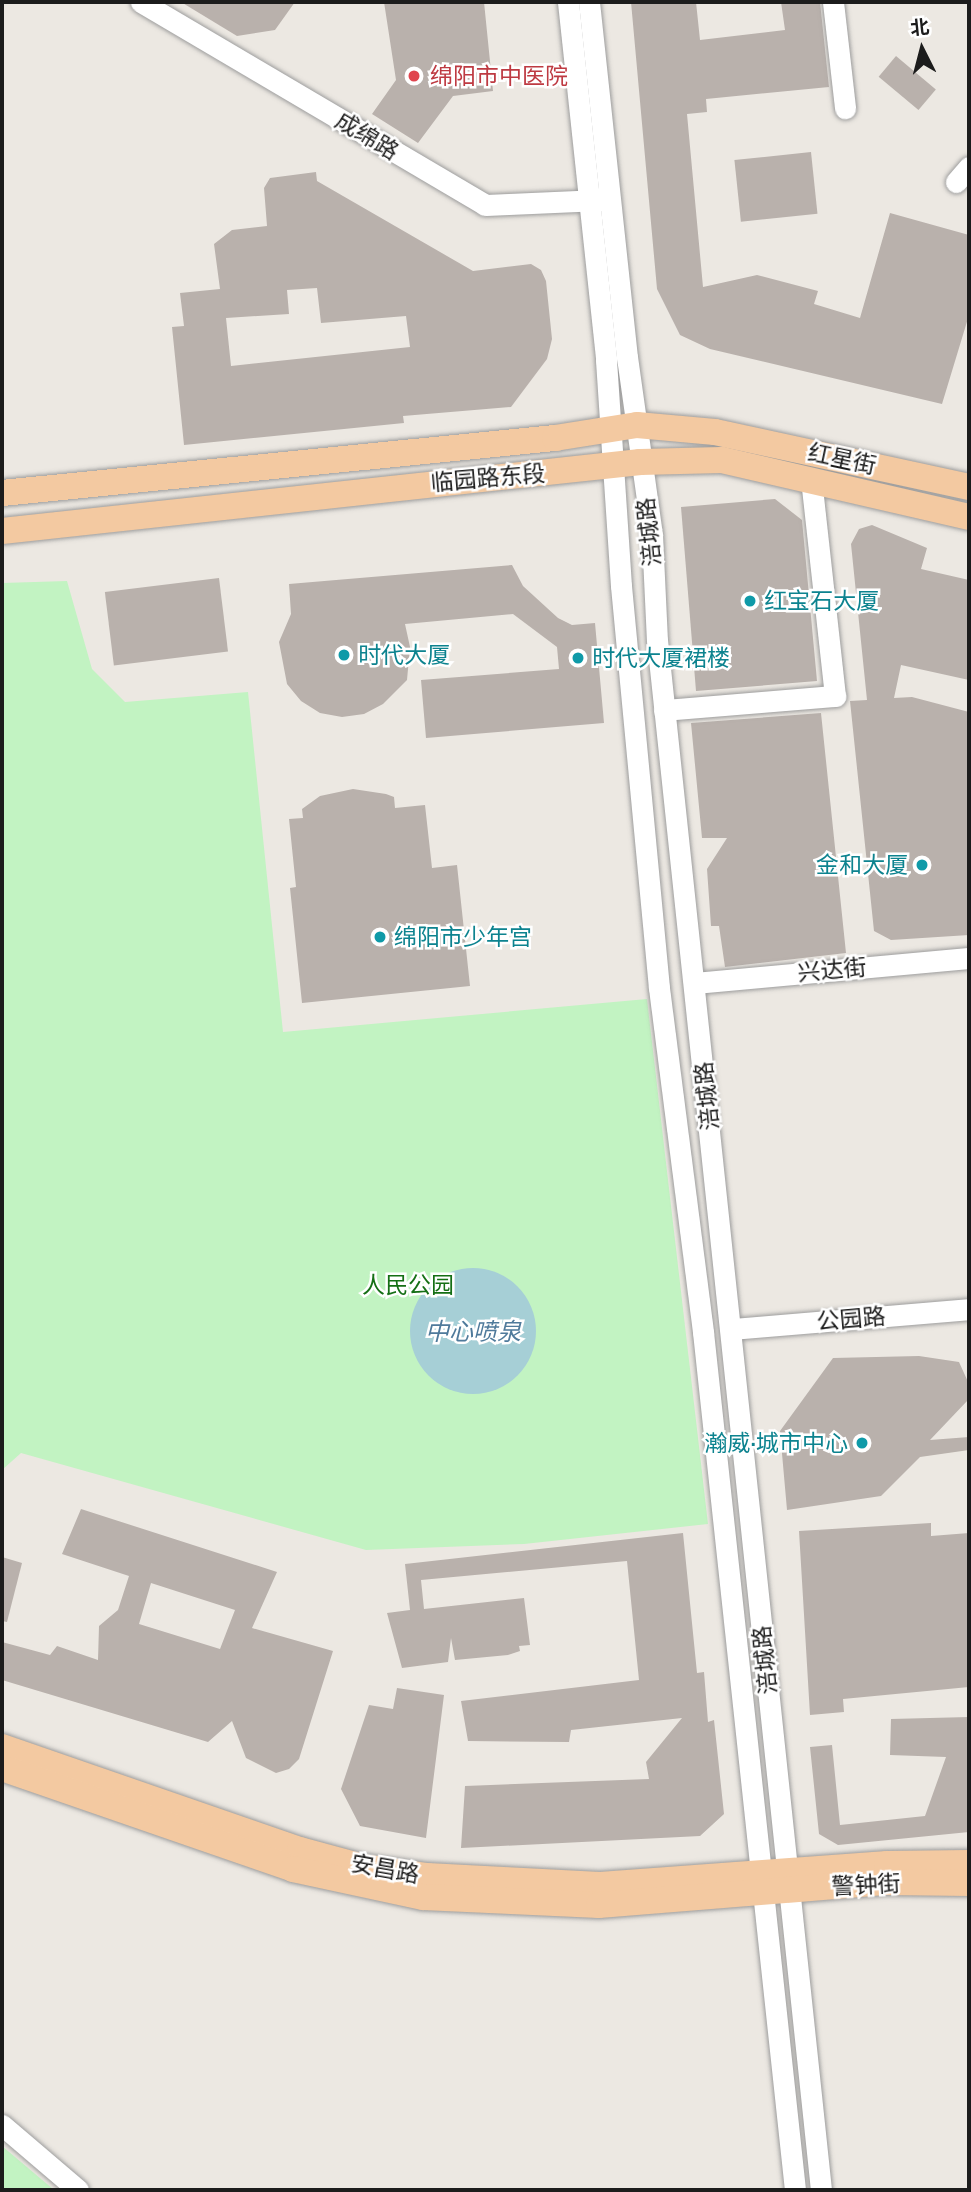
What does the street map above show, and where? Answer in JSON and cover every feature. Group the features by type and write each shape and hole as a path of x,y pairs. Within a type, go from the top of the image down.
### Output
{"main road":[{"name":"红星街","path":"2,494 637,425 715,432 969,487"},
{"name":"临园路东段","path":"2,531 640,462 722,460 969,517"},
{"name":"安昌路","path":"2,1747 300,1850 363,1867 495,1881 600,1885 775,1881"},
{"name":"安昌路","path":"2,1768 293,1869 423,1898 599,1905 775,1881"},
{"name":"警钟街","path":"775,1881 969,1863"},
{"name":"警钟街","path":"775,1881 969,1883"}],"street":[{"name":"成绵路","path":"141,2 485,205 600,200"},
{"name":"涪城路","path":"568,2 637,425 652,536 664,710 732,1329 775,1881 795,2190"},
{"name":"涪城路","path":"589,2 611,429 659,988 775,1881 821,2190"},
{"path":"833,2 845,108"},
{"path":"664,710 835,696 811,480"},
{"name":"兴达街","path":"694,983 969,958"},
{"name":"公园路","path":"732,1329 969,1309"},
{"path":"2,2124 78,2190"}],"green space":[{"name":"人民公园","path":"67,581 92,669 125,702 248,692 283,1032 647,999 708,1524 524,1544 366,1550 21,1453 2,1470 2,583"},
{"path":"2,2146 53,2189 54,2190 2,2190"}],"water":[{"name":"中心喷泉","path":"473,1268 497,1273 518,1286 531,1307 536,1331 531,1355 518,1376 497,1389 473,1394 449,1389 428,1376 415,1355 410,1331 415,1307 428,1286 449,1273"}],"building":[{"path":"181,2 295,2 275,30 237,36"},
{"path":"384,2 484,2 493,91 453,96 418,143 372,114 396,80"},
{"path":"631,2 696,2 700,40 785,30 781,2 820,2 829,87 706,99 707,112 687,114 703,287 757,275 818,291 814,304 860,318 890,213 969,235 969,315 942,404 710,349 680,335 657,289"},
{"path":"896,56 936,89 918,110 879,77"},
{"path":"811,152 817,214 741,222 734,160"},
{"path":"316,172 317,181 473,271 531,264 541,270 546,281 552,339 547,359 511,407 403,416 404,423 184,445 172,327 184,326 180,293 220,289 214,244 232,230 267,226 264,188 270,178","holes":["317,288 321,323 406,316 410,347 231,366 226,318 289,314 287,290"]},
{"name":"红宝石大厦","path":"775,499 802,520 817,681 696,691 681,507"},
{"path":"872,525 927,548 921,569 969,580 969,680 901,665 894,698 912,697 969,712 969,935 891,940 874,931 850,701 867,700 851,544 859,529"},
{"path":"512,565 523,586 558,618 572,625 595,623 604,723 426,738 421,680 559,669 557,647 513,614 405,624 410,647 407,680 383,704 364,714 342,717 320,713 301,701 287,684 279,642 291,614 289,584"},
{"path":"219,578 228,651 114,665 105,592"},
{"path":"821,713 846,953 725,967 719,926 711,926 707,869 727,838 702,838 691,723"},
{"name":"绵阳市少年宫","path":"353,789 394,797 395,808 425,805 432,868 457,865 470,986 302,1003 290,888 296,887 289,819 303,818 302,809 320,796"},
{"name":"瀚威·城市中心","path":"919,1356 959,1362 969,1384 968,1400 930,1440 969,1437 969,1450 920,1457 881,1496 787,1510 780,1431 833,1358"},
{"path":"81,1509 277,1572 252,1628 333,1651 299,1759 289,1769 276,1773 246,1758 232,1721 208,1742 2,1680 2,1642 50,1655 57,1646 98,1660 99,1626 118,1610 129,1576 62,1554","holes":["151,1583 235,1610 220,1649 139,1624"]},
{"path":"931,1523 931,1536 969,1533 969,1687 843,1699 844,1712 810,1715 799,1531"},
{"path":"683,1533 697,1673 704,1672 708,1722 714,1720 724,1814 700,1836 461,1848 465,1786 649,1779 646,1762 682,1718 571,1730 569,1742 468,1741 461,1701 639,1680 627,1561 421,1580 424,1609 524,1598 530,1645 519,1646 520,1651 508,1655 455,1660 451,1638 448,1662 402,1668 387,1613 410,1610 405,1564"},
{"path":"2,1557 22,1563 7,1622 2,1621"},
{"path":"397,1688 444,1695 426,1838 360,1826 341,1789 369,1705 393,1709"},
{"path":"969,1717 969,1832 838,1845 819,1834 810,1747 832,1745 840,1825 925,1816 946,1757 890,1755 891,1719"}],"place":[{"name":"绵阳市中医院","path":"414,76"},
{"name":"红宝石大厦","path":"750,601"},
{"name":"时代大厦","path":"344,655"},
{"name":"时代大厦裙楼","path":"578,658"},
{"name":"金和大厦","path":"922,865"},
{"name":"绵阳市少年宫","path":"380,937"},
{"name":"瀚威·城市中心","path":"862,1443"}]}
